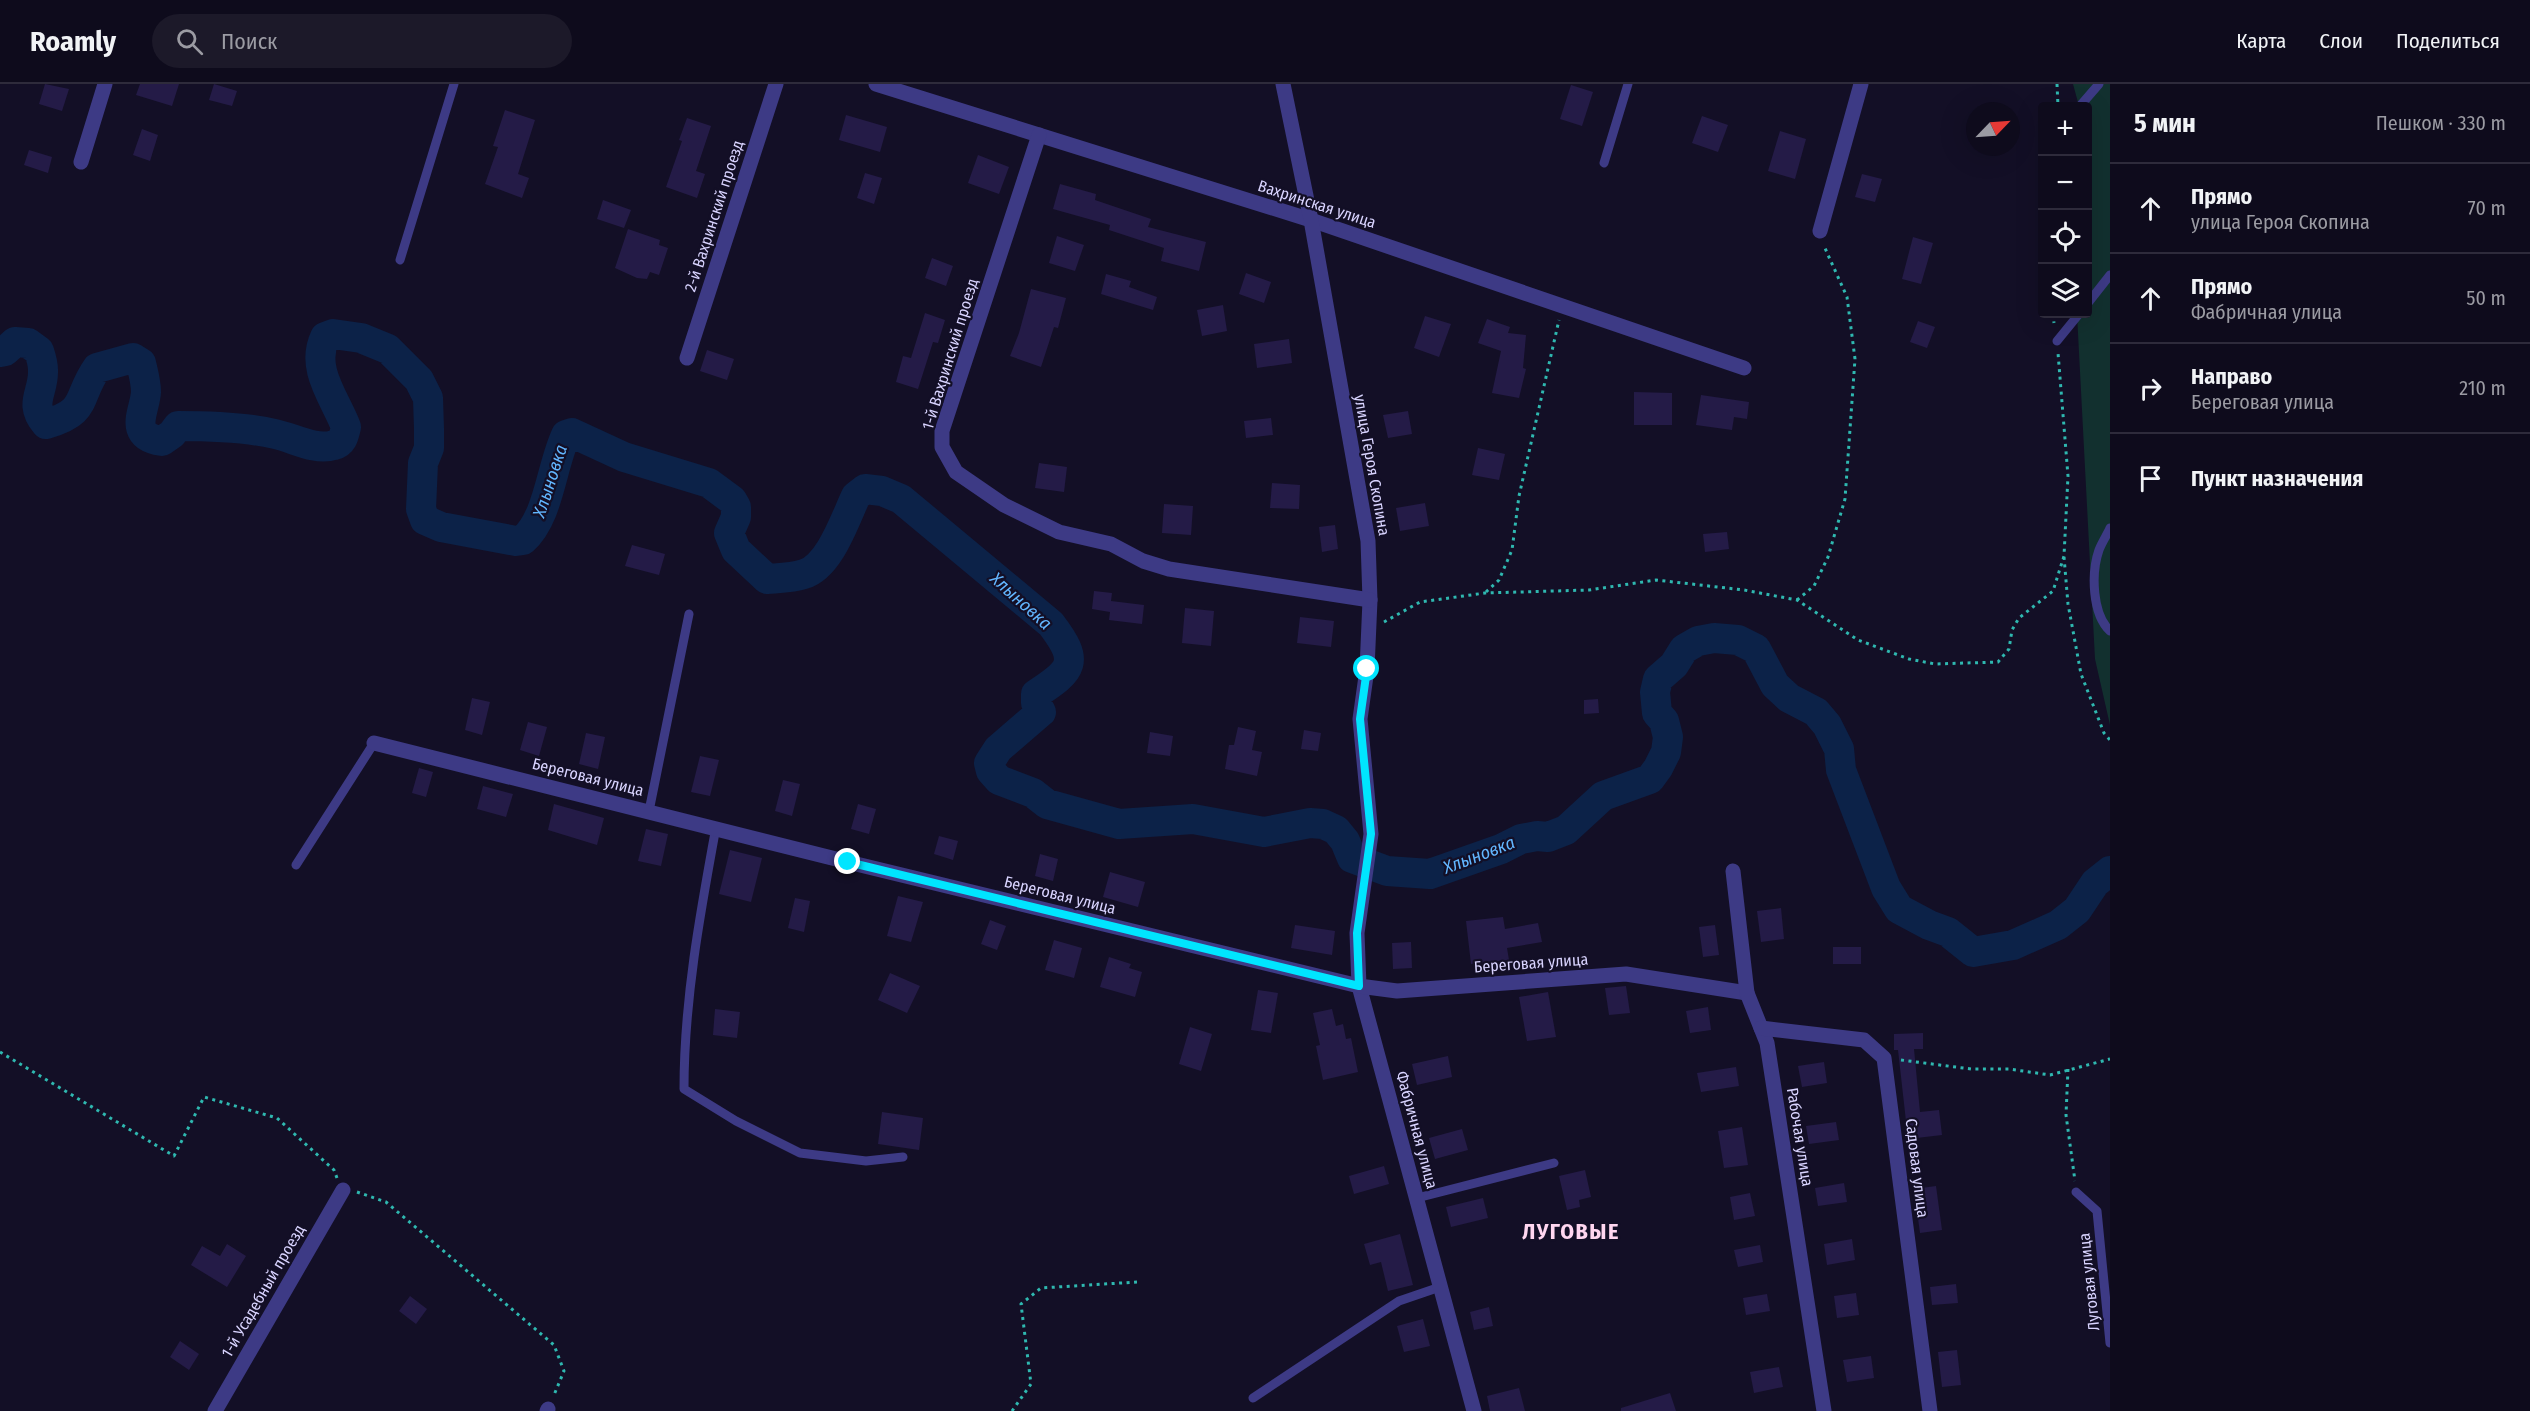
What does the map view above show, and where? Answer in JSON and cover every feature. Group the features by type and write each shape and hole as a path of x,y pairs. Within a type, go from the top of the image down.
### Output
{"street":[{"path":"81,162 105,84"},
{"name":"2-й Вахринский проезд","path":"687,358 776,84"},
{"name":"Вахринская улица","path":"876,84 1311,220 1744,368"},
{"name":"улица Героя Скопина","path":"1283,84 1311,220 1368,541 1370,600 1367,669 1360,719 1371,834 1368,862"},
{"path":"1820,231 1861,84"},
{"name":"1-й Вахринский проезд","path":"1039,135 942,431 942,447 956,472 1004,505 1059,532 1111,544 1143,561 1169,569 1370,600"},
{"name":"Береговая улица","path":"374,743 716,827 848,862 1359,986 1397,991 1626,974 1747,993"},
{"name":"Фабричная улица","path":"1368,862 1357,933 1359,986 1474,1411"},
{"name":"Рабочая улица","path":"1733,871 1747,993 1767,1042 1824,1411"},
{"path":"1761,1028 1864,1040 1884,1058"},
{"name":"Садовая улица","path":"1884,1058 1930,1411"},
{"name":"1-й Усадебный проезд","path":"215,1411 343,1190"}],"lane":[{"path":"400,260 454,84"},
{"path":"1604,163 1628,84"},
{"path":"2083,102 2099,84"},
{"path":"2092,298 2110,275"},
{"path":"2057,341 2076,318"},
{"path":"2110,528 2099,551 2095,578 2098,612 2102,623 2110,631"},
{"path":"649,811 689,614"},
{"path":"296,865 374,743"},
{"path":"716,827 698,926 684,1042 684,1089 736,1121 800,1153 866,1161 903,1157"},
{"path":"1417,1198 1554,1163"},
{"name":"Луговая улица","path":"2076,1192 2097,1210 2110,1343"},
{"path":"1253,1398 1399,1301 1440,1287"}],"path":[{"path":"2057,84 2058,102"},
{"path":"1797,600 1814,586 1828,557 1845,499 1855,359 1847,297 1827,257 1820,231"},
{"path":"1485,593 1499,580 1512,550 1519,496 1563,306"},
{"path":"2054,318 2068,476 2064,556 2068,604 2081,674 2104,733 2110,740"},
{"path":"1368,634 1386,620 1420,602 1485,593 1589,590 1656,580 1744,590 1797,600 1858,640 1909,659 1935,664 1998,662 2009,649 2012,630 2019,618 2053,591 2064,556"},
{"path":"0,1052 174,1156 204,1097 277,1118 334,1170 343,1190 386,1202 554,1345 564,1371 547,1410"},
{"path":"1884,1058 1971,1069 2008,1069 2050,1075 2110,1059"},
{"path":"2068,1069 2066,1115 2076,1192"},
{"path":"1012,1411 1031,1383 1021,1304 1041,1288 1137,1282"}],"green space":[{"path":"2073,84 2110,84 2110,725 2095,659 2077,318 2092,318 2092,102 2078,102"}],"building":[{"path":"45,84 69,89 62,111 39,104"},
{"path":"140,84 179,84 172,106 136,95"},
{"path":"214,84 237,91 232,106 209,100"},
{"path":"1571,85 1593,92 1582,126 1560,119"},
{"path":"505,110 535,120 518,174 529,178 522,198 485,184 498,147 493,146"},
{"path":"846,115 887,127 880,152 839,140"},
{"path":"1702,116 1728,125 1718,152 1692,143"},
{"path":"687,118 711,126 696,171 705,174 697,198 666,187 682,141 679,140"},
{"path":"142,129 158,135 150,161 133,155"},
{"path":"1780,131 1806,139 1795,179 1768,171"},
{"path":"29,150 52,157 48,173 24,165"},
{"path":"978,155 1009,167 999,194 968,183"},
{"path":"865,173 882,178 874,204 857,198"},
{"path":"1862,174 1882,179 1875,202 1855,197"},
{"path":"1060,184 1096,194 1095,200 1151,219 1148,227 1206,242 1199,271 1161,261 1164,248 1109,230 1110,225 1053,209"},
{"path":"603,200 631,210 624,228 597,219"},
{"path":"628,229 660,240 659,245 668,248 659,275 650,272 647,279 637,278 615,268"},
{"path":"1057,236 1084,245 1075,271 1049,263"},
{"path":"1913,237 1933,243 1921,284 1902,279"},
{"path":"932,258 953,266 946,286 925,278"},
{"path":"1246,273 1271,282 1264,303 1239,294"},
{"path":"1106,274 1131,281 1129,287 1157,297 1153,310 1101,294"},
{"path":"1031,289 1066,298 1058,328 1054,327 1041,367 1010,356"},
{"path":"1223,305 1227,331 1202,336 1197,310"},
{"path":"925,313 945,320 938,343 933,342 918,389 896,382 903,356 911,358"},
{"path":"1425,316 1451,324 1439,357 1414,348"},
{"path":"1487,319 1510,327 1508,333 1526,335 1523,368 1526,369 1519,398 1492,393 1501,351 1478,343"},
{"path":"1918,321 1935,327 1927,348 1910,342"},
{"path":"1289,339 1292,363 1257,368 1254,344"},
{"path":"707,350 734,359 727,380 700,371"},
{"path":"1634,392 1672,393 1672,425 1634,425"},
{"path":"1701,395 1749,402 1747,419 1734,417 1732,430 1696,425"},
{"path":"1408,411 1412,434 1388,438 1383,415"},
{"path":"1271,418 1273,435 1246,438 1244,421"},
{"path":"1478,448 1505,454 1499,480 1472,475"},
{"path":"1039,463 1067,467 1064,492 1035,488"},
{"path":"1272,483 1300,485 1299,509 1270,508"},
{"path":"1425,503 1429,526 1400,531 1396,508"},
{"path":"1164,504 1193,506 1191,535 1162,533"},
{"path":"1335,525 1338,549 1322,552 1319,527"},
{"path":"1727,532 1729,549 1705,552 1703,534"},
{"path":"632,545 665,554 659,575 625,566"},
{"path":"1094,591 1112,593 1111,601 1144,605 1142,624 1109,620 1110,612 1092,609"},
{"path":"1185,608 1214,611 1211,646 1182,643"},
{"path":"1300,617 1334,621 1331,647 1297,643"},
{"path":"472,698 490,702 482,735 465,730"},
{"path":"1598,699 1599,713 1584,714 1584,700"},
{"path":"528,722 547,727 539,756 520,750"},
{"path":"1238,727 1256,731 1252,750 1262,752 1257,776 1225,769 1229,745 1234,745"},
{"path":"1304,730 1321,733 1318,751 1301,749"},
{"path":"1150,732 1173,736 1170,756 1147,753"},
{"path":"586,733 605,737 598,769 579,764"},
{"path":"700,756 719,760 710,796 691,792"},
{"path":"419,768 433,772 426,797 412,793"},
{"path":"783,780 800,784 792,816 775,811"},
{"path":"483,786 513,794 506,817 477,809"},
{"path":"554,804 604,818 597,845 548,830"},
{"path":"858,804 876,809 869,834 851,829"},
{"path":"646,829 668,834 661,866 638,861"},
{"path":"939,836 958,841 953,860 934,854"},
{"path":"730,850 762,858 751,902 719,894"},
{"path":"1040,854 1058,859 1053,881 1035,876"},
{"path":"1110,872 1145,882 1138,907 1103,897"},
{"path":"898,896 923,902 911,942 887,936"},
{"path":"795,898 810,901 804,932 788,928"},
{"path":"1781,908 1784,939 1761,942 1757,911"},
{"path":"1503,917 1505,929 1538,923 1542,942 1507,948 1509,960 1471,964 1466,921"},
{"path":"990,920 1006,926 997,950 981,944"},
{"path":"1295,925 1335,931 1332,955 1291,948"},
{"path":"1715,925 1719,955 1703,957 1699,927"},
{"path":"1054,940 1082,948 1074,978 1045,970"},
{"path":"1411,942 1412,968 1393,969 1392,943"},
{"path":"1833,947 1861,947 1861,964 1833,964"},
{"path":"1109,957 1131,964 1129,968 1142,972 1135,997 1100,987"},
{"path":"890,973 920,986 907,1013 878,1000"},
{"path":"1626,986 1630,1013 1609,1015 1605,988"},
{"path":"1258,990 1278,993 1271,1033 1251,1030"},
{"path":"1548,992 1556,1037 1527,1041 1519,997"},
{"path":"1708,1007 1711,1030 1690,1033 1686,1011"},
{"path":"715,1009 740,1012 737,1038 713,1035"},
{"path":"1332,1009 1336,1026 1343,1024 1346,1039 1351,1038 1358,1072 1323,1080 1316,1046 1320,1045 1313,1013"},
{"path":"1190,1027 1212,1034 1201,1071 1179,1064"},
{"path":"1923,1033 1923,1049 1914,1049 1920,1112 1939,1110 1942,1135 1908,1139 1898,1050 1894,1050 1894,1034"},
{"path":"1448,1056 1452,1077 1417,1085 1412,1064"},
{"path":"1824,1062 1827,1083 1802,1087 1798,1066"},
{"path":"1736,1067 1739,1086 1701,1092 1697,1073"},
{"path":"882,1112 923,1118 919,1150 878,1144"},
{"path":"1836,1122 1839,1140 1809,1144 1806,1126"},
{"path":"1742,1127 1748,1165 1724,1168 1718,1131"},
{"path":"1462,1129 1468,1150 1435,1159 1429,1138"},
{"path":"1384,1166 1389,1184 1354,1194 1349,1176"},
{"path":"1585,1170 1591,1197 1579,1200 1580,1207 1567,1210 1559,1176"},
{"path":"1844,1183 1847,1202 1818,1206 1815,1188"},
{"path":"1936,1186 1942,1230 1920,1233 1914,1189"},
{"path":"1750,1193 1755,1216 1734,1220 1730,1197"},
{"path":"1483,1198 1488,1218 1451,1227 1446,1207"},
{"path":"1400,1234 1413,1285 1388,1291 1381,1262 1370,1265 1364,1244"},
{"path":"1852,1239 1855,1260 1827,1265 1824,1244"},
{"path":"227,1244 246,1256 227,1287 191,1265 202,1246 220,1256"},
{"path":"1760,1245 1763,1262 1738,1267 1734,1250"},
{"path":"1956,1284 1958,1303 1932,1305 1930,1287"},
{"path":"1856,1293 1859,1315 1837,1318 1834,1296"},
{"path":"1767,1294 1770,1311 1746,1315 1743,1298"},
{"path":"410,1296 427,1309 416,1324 399,1311"},
{"path":"1489,1307 1493,1326 1474,1330 1470,1312"},
{"path":"1423,1319 1430,1346 1404,1352 1397,1326"},
{"path":"180,1341 199,1354 189,1370 170,1357"},
{"path":"1957,1350 1961,1385 1942,1387 1938,1352"},
{"path":"1871,1356 1874,1378 1847,1382 1843,1360"},
{"path":"1779,1367 1783,1387 1754,1393 1750,1372"},
{"path":"1519,1388 1525,1411 1490,1411 1487,1396"},
{"path":"1670,1393 1676,1411 1621,1411 1621,1408"}],"waterway":[{"name":"Хлыновка","path":"0,352 5,351 15,342 28,343 39,351 43,378 37,404 46,424 60,419 75,409 97,368 133,358 141,363 146,385 141,428 151,438 162,441 178,426 239,428 282,436 312,445 327,446 339,442 343,438 346,427 322,372 321,349 325,337 333,334 361,338 388,349 419,380 428,398 429,448 423,463 421,509 425,520 441,527 516,541 523,540 539,518 566,435 572,433 624,457 709,483 732,500 736,507 736,517 729,533 736,550 767,579 804,574 822,562 836,541 856,496 865,489 882,491 901,499 1051,624 1069,657 1065,671 1036,694 1036,703 1041,712 998,749 989,763 991,771 999,780 1033,793 1047,804 1119,824 1193,819 1264,832 1310,823 1323,824 1336,830 1345,841 1352,858 1387,871 1430,874 1501,849 1521,839 1537,836 1548,837 1566,830 1603,796 1650,779 1666,752 1668,737 1664,721 1657,713 1655,692 1658,679 1674,665 1684,649 1698,641 1714,638 1738,640 1756,649 1775,685 1789,698 1816,712 1827,725 1839,749 1841,770 1886,888 1899,909 1948,932 1973,952 2013,945 2058,925 2077,910 2095,883 2110,871"}],"district":[{"name":"ЛУГОВЫЕ","path":"1571,1231"}],"route":[{"path":"848,862 1359,986 1357,933 1371,834 1360,719 1367,669"}]}
